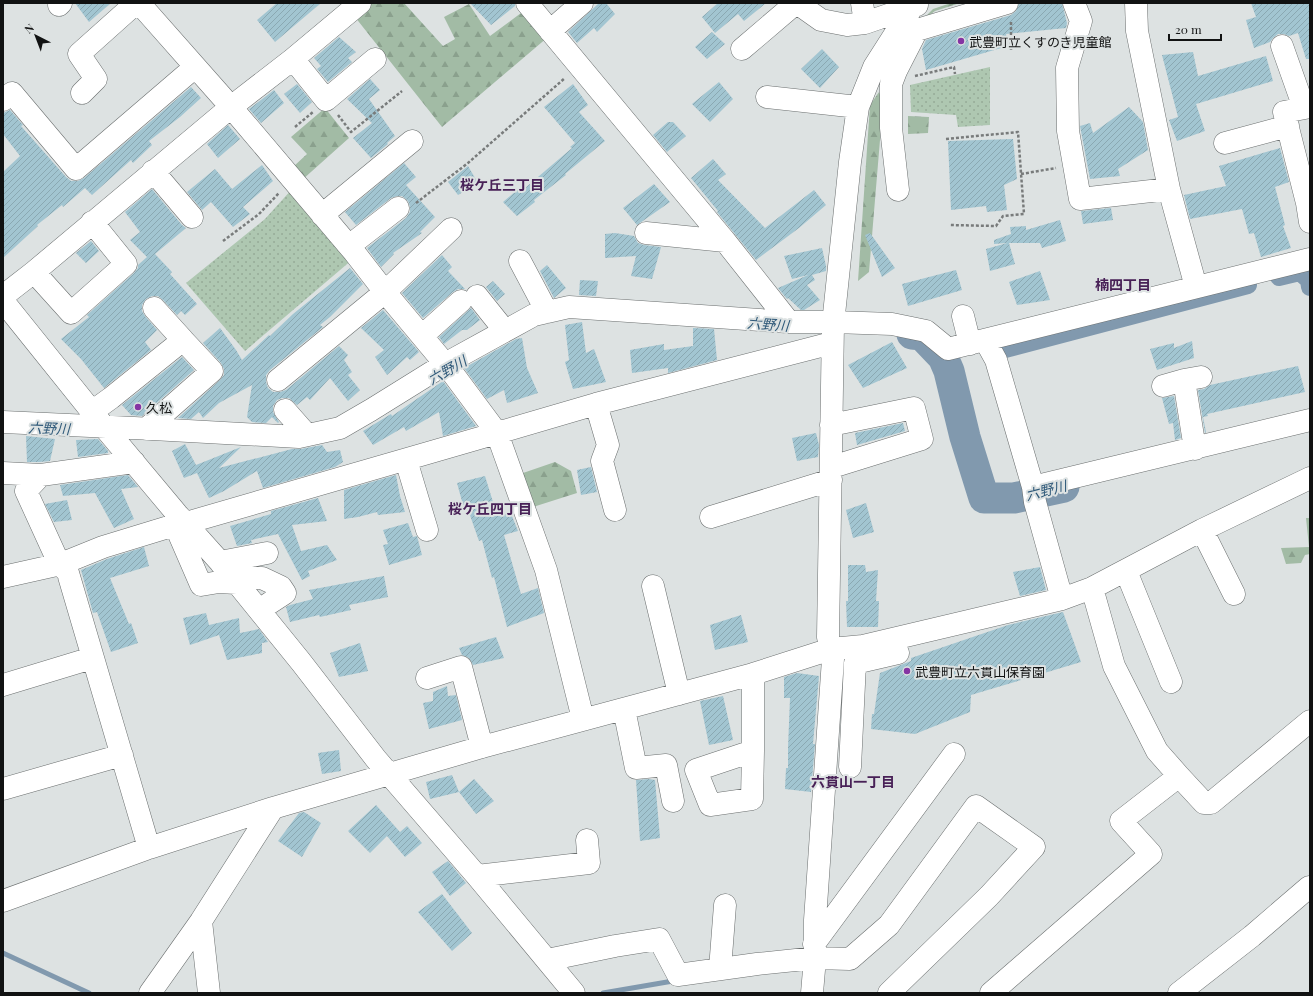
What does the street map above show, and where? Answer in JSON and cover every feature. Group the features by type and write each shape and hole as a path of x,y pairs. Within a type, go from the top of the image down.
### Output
{"street":[{"path":"82,93 96,79 79,54 137,3 231,107 349,246 384,292 447,366 497,433 546,570 583,719"},
{"path":"3,296 34,272 231,107 293,60 360,3"},
{"path":"526,3 725,241 789,322"},
{"path":"550,31 582,3"},
{"path":"742,49 797,3 821,20 847,25 864,13 917,5"},
{"path":"1074,3 1080,21 1067,68 1068,131 1080,199 1169,189"},
{"path":"1136,3 1137,31 1169,189 1196,287"},
{"path":"812,993 815,912 833,659 828,636 833,331 850,162 858,107 874,67 917,5"},
{"path":"898,190 891,128 893,78 917,30 1009,12"},
{"path":"1282,46 1307,107 1284,112 1307,203 1310,222"},
{"path":"293,60 326,100 375,59"},
{"path":"874,67 893,78"},
{"path":"3,100 12,93 76,169 195,68"},
{"path":"767,96 858,107"},
{"path":"1225,144 1288,126"},
{"path":"322,215 412,141"},
{"path":"154,171 192,217"},
{"path":"349,246 406,206"},
{"path":"34,272 71,313 126,264 92,222"},
{"path":"278,380 384,292 451,229"},
{"path":"646,233 725,241"},
{"path":"3,577 61,564 103,547 596,404 833,331 892,324 926,331 948,349 1310,259"},
{"path":"520,262 547,312"},
{"path":"422,336 469,298 505,331"},
{"path":"3,301 134,462 180,524 220,562 376,759 477,876 574,993"},
{"path":"3,434 3,422 99,419 140,428 299,437 340,428 534,315 569,307 789,322 833,331"},
{"path":"140,428 212,372 154,308"},
{"path":"963,316 978,342 996,360 1034,493 1062,599"},
{"path":"99,419 112,398 183,340"},
{"path":"1162,386 1193,379 1195,449"},
{"path":"112,398 140,428"},
{"path":"596,404 608,445 602,461 615,510"},
{"path":"721,508 831,473 922,439 914,408 831,425"},
{"path":"285,410 307,435"},
{"path":"1034,493 1195,449 1310,420"},
{"path":"406,460 427,530"},
{"path":"3,473 40,475 134,462"},
{"path":"40,475 26,491 57,559 68,573 149,848"},
{"path":"3,901 149,848 273,808 482,747 753,674 831,649 862,646 1062,599 1092,588 1202,530 1310,478"},
{"path":"180,524 201,585 219,582 237,583 246,578 262,578 281,587 285,593 258,610"},
{"path":"1202,530 1234,594"},
{"path":"220,562 267,553"},
{"path":"1126,571 1171,682"},
{"path":"653,586 679,694"},
{"path":"1092,588 1114,666 1157,751 1204,803 1211,803 1310,721"},
{"path":"850,767 855,663 932,644 929,630"},
{"path":"3,685 92,658"},
{"path":"428,678 461,667 482,747"},
{"path":"753,674 753,751"},
{"path":"624,709 636,768 666,765 673,802"},
{"path":"814,951 954,754"},
{"path":"3,790 122,755"},
{"path":"991,993 1151,854 1121,821 1179,776"},
{"path":"546,960 659,939 678,975 757,964 814,951 850,959 889,925 976,806 1034,847 989,896 889,993"},
{"path":"150,993 202,921 273,808"},
{"path":"477,876 589,863 587,840"},
{"path":"1178,993 1252,936 1309,887 1310,888"},
{"path":"720,969 725,904"},
{"path":"202,921 209,993"}],"path":[{"path":"1009,12 1011,52"},
{"path":"406,206 468,163 579,66"},
{"path":"893,78 905,79 954,67 955,74"},
{"path":"326,100 351,132 402,91"},
{"path":"946,139 1018,132 1024,214 1003,216 996,226 949,225"},
{"path":"1021,174 1074,165"},
{"path":"223,241 260,214 292,179"}],"green space":[{"path":"372,3 404,3 443,46 455,39 444,17 469,4 490,36 525,10 548,37 442,127 355,17"},
{"path":"951,3 960,3 935,11 918,24 933,9"},
{"path":"990,67 990,125 958,127 956,115 911,112 910,85"},
{"path":"879,92 883,104 869,272 858,281 870,105"},
{"path":"325,108 349,138 302,180 293,167 307,154 291,137"},
{"path":"908,116 929,117 928,133 908,134"},
{"path":"293,188 353,259 245,351 186,283 265,219"},
{"path":"555,462 571,471 577,493 533,507 523,473"},
{"path":"1306,518 1310,518 1310,554 1305,555 1301,563 1286,564 1281,548 1309,547"}],"building":[{"path":"75,3 111,3 89,22"},
{"path":"277,3 321,3 275,42 257,20"},
{"path":"470,3 515,3 515,6 491,25"},
{"path":"599,3 606,3 615,14 597,32 594,28 577,43 568,32"},
{"path":"718,3 766,3 744,21 738,14 715,33 702,17"},
{"path":"1019,3 1062,3 1067,23 1066,28 1006,34 1008,46 926,70 922,49 926,40 1011,15 1016,11"},
{"path":"1251,3 1310,3 1310,59 1306,59 1298,33 1289,36 1278,34 1270,42 1254,48 1246,20 1256,17"},
{"path":"712,32 725,44 707,59 695,47"},
{"path":"339,37 356,52 348,58 352,62 328,82 317,69 321,66 314,58"},
{"path":"822,49 839,67 820,88 801,69"},
{"path":"1193,52 1198,76 1266,56 1273,81 1196,104 1205,131 1177,141 1169,120 1178,117 1162,55"},
{"path":"370,79 380,90 369,99 395,136 371,158 353,138 372,123 347,99"},
{"path":"719,82 733,99 710,122 692,104"},
{"path":"297,84 312,102 300,113 284,94"},
{"path":"573,84 588,105 579,112 605,141 517,216 503,202 523,185 525,188 572,148 570,147 575,143 544,107"},
{"path":"191,87 201,98 180,117 149,141 152,145 133,163 131,160 92,195 85,188 63,207 62,205 37,225 38,226 3,258 3,172 20,156 3,134 3,114 5,112 10,110 23,125 21,126 66,177 71,181 78,181 84,178"},
{"path":"274,90 284,103 261,123 249,109"},
{"path":"1129,107 1143,122 1148,150 1118,169 1120,176 1090,179 1080,126 1090,123 1093,133"},
{"path":"668,122 673,122 686,136 667,152 653,135"},
{"path":"228,125 240,139 218,158 207,144"},
{"path":"1013,139 1017,179 1004,185 1007,210 987,212 986,206 951,210 948,141"},
{"path":"1280,148 1289,182 1275,187 1285,225 1283,226 1291,248 1261,257 1254,233 1249,234 1242,209 1190,219 1184,195 1226,186 1219,166"},
{"path":"713,159 726,174 718,180 765,228 814,190 826,205 799,228 756,260 691,178"},
{"path":"404,163 416,177 406,185 435,217 420,232 422,233 393,253 394,254 381,267 367,248 406,218 410,212 408,201 402,196 391,198 356,225 345,212"},
{"path":"262,165 273,181 243,207 250,214 233,227 211,202 202,210 187,192 215,169 232,189"},
{"path":"468,166 478,183 458,195 448,182"},
{"path":"654,184 670,202 637,225 623,208"},
{"path":"152,189 186,228 155,254 172,272 170,274 197,304 185,315 181,311 177,315 158,296 152,296 146,299 142,305 142,311 157,330 145,342 151,350 104,388 81,359 61,339 89,317 87,315 134,273 138,268 138,265 147,257 130,240 140,232 125,212"},
{"path":"1111,208 1113,220 1083,224 1081,211"},
{"path":"1060,220 1066,241 1042,248 1040,243 1009,243 1015,264 990,271 986,249 1007,243 994,244 994,240 1011,234 1010,227 1026,226 1026,230"},
{"path":"615,233 634,236 638,243 644,245 661,247 652,279 631,276 636,256 605,258 605,234"},
{"path":"870,233 895,268 882,277 865,235"},
{"path":"91,241 99,251 86,263 76,253"},
{"path":"822,248 826,271 812,275 815,280 807,285 820,300 804,310 801,310 788,298 787,299 778,288 808,275 792,279 784,256"},
{"path":"442,255 452,267 448,271 465,289 458,289 453,292 423,318 402,293"},
{"path":"547,265 566,288 554,298 540,271"},
{"path":"350,268 363,284 320,325 323,327 270,370 266,375 268,388 273,392 286,390 339,346 348,355 344,360 352,372 348,375 360,390 348,401 330,378 310,400 307,397 297,405 289,398 277,400 273,406 273,412 279,422 278,423 272,417 266,423 252,422 247,417 252,385 219,403 203,418 199,412 191,419 178,418 224,375 224,369 221,363 203,343 220,328 242,360 293,314"},
{"path":"956,270 962,290 908,306 902,284"},
{"path":"1040,271 1050,300 1017,305 1009,282"},
{"path":"580,280 598,281 596,296 579,295"},
{"path":"493,281 505,294 497,301 486,287"},
{"path":"471,308 480,320 467,330 462,330 444,344 439,337"},
{"path":"383,310 419,352 410,360 407,357 387,375 375,357 384,350 361,328"},
{"path":"582,322 586,353 594,349 606,382 573,389 565,362 569,360 565,325"},
{"path":"693,328 714,329 717,360 668,373 668,368 632,373 630,350 664,344 664,350 693,346"},
{"path":"522,338 527,368 538,393 507,403 504,390 487,399 464,368 516,339"},
{"path":"1192,341 1194,358 1157,370 1150,349 1174,343 1174,348"},
{"path":"892,342 907,368 863,388 848,365"},
{"path":"182,357 194,370 142,416 131,415 122,405"},
{"path":"1298,366 1305,392 1207,414 1208,416 1203,417 1205,433 1198,390 1204,389 1210,385"},
{"path":"443,381 476,426 443,436 439,412 406,431 404,427 373,445 363,431 391,414 392,416"},
{"path":"1174,396 1181,438 1175,440 1173,423 1169,424 1162,398"},
{"path":"903,423 905,431 857,445 855,433"},
{"path":"816,433 819,445 818,457 797,461 792,438"},
{"path":"26,436 55,439 50,461 27,462"},
{"path":"98,439 108,453 78,457 76,440"},
{"path":"185,444 196,465 241,447 219,468 292,449 322,445 327,452 340,450 343,462 335,467 263,488 257,471 224,491 209,498 197,473 184,478 172,451"},
{"path":"591,467 597,492 581,495 577,470"},
{"path":"128,475 138,487 121,489 134,519 114,528 95,493 63,496 60,485"},
{"path":"396,475 405,512 378,515 377,512 344,519 344,490"},
{"path":"485,476 497,515 510,511 518,531 504,535 521,594 538,588 544,613 507,627 494,577 492,578 482,540 479,541 466,504 463,505 457,483"},
{"path":"318,498 327,521 292,525 301,551 327,545 337,560 308,571 310,576 302,580 278,534 251,540 252,543 237,546 230,526 271,514 271,511"},
{"path":"67,500 72,520 54,522 45,504"},
{"path":"866,503 874,532 853,538 846,510"},
{"path":"408,523 413,537 417,536 422,555 389,565 383,545 388,544 383,530"},
{"path":"144,547 149,566 110,578 129,624 131,623 138,643 111,652 97,612 93,613 81,570 107,559"},
{"path":"848,565 865,565 866,572 878,570 876,601 879,601 878,627 847,627 846,601 848,601"},
{"path":"1040,567 1046,590 1020,596 1013,572"},
{"path":"384,576 388,597 349,605 351,610 320,617 319,615 290,622 286,607 313,599 309,590"},
{"path":"1063,612 1081,662 971,695 970,712 915,734 871,729 872,714 874,714 880,673 911,661 911,658 1008,625"},
{"path":"206,613 209,625 239,618 240,633 259,629 268,642 262,643 262,653 227,660 219,635 190,645 183,618"},
{"path":"741,615 748,642 715,650 710,625"},
{"path":"496,637 504,658 473,665 469,658 462,655 459,648"},
{"path":"360,643 368,671 339,677 330,653"},
{"path":"797,673 819,676 813,744 815,744 811,792 785,789 786,768 788,768 790,698 784,698 784,677"},
{"path":"447,686 448,696 456,695 462,720 429,729 423,703 433,701 433,692"},
{"path":"723,696 733,740 709,745 700,701"},
{"path":"339,750 341,771 322,774 318,753"},
{"path":"452,775 459,792 430,799 426,782"},
{"path":"474,779 494,801 476,814 459,792"},
{"path":"636,780 655,780 660,838 640,841"},
{"path":"376,805 400,832 407,826 422,843 405,857 387,836 370,853 348,831"},
{"path":"304,812 321,823 302,857 278,841 299,813"},
{"path":"448,861 466,883 450,896 432,872"},
{"path":"442,894 472,933 452,951 418,912"}],"waterway":[{"path":"1279,277 1300,272 1309,280 1310,287"},
{"path":"1005,349 1248,285"},
{"name":"六野川","path":"912,334 922,335 943,357 949,371 965,437 984,498 1014,498 1064,487"},
{"path":"3,953 89,993"},
{"path":"603,993 673,981"}],"place":[{"name":"武豊町立くすのき児童館","path":"961,41"},
{"name":"久松","path":"138,407"},
{"name":"武豊町立六貫山保育園","path":"907,671"}],"district":[{"name":"桜ケ丘三丁目","path":"502,184"},
{"name":"楠四丁目","path":"1123,284"},
{"name":"桜ケ丘四丁目","path":"490,508"},
{"name":"六貫山一丁目","path":"853,781"}]}
